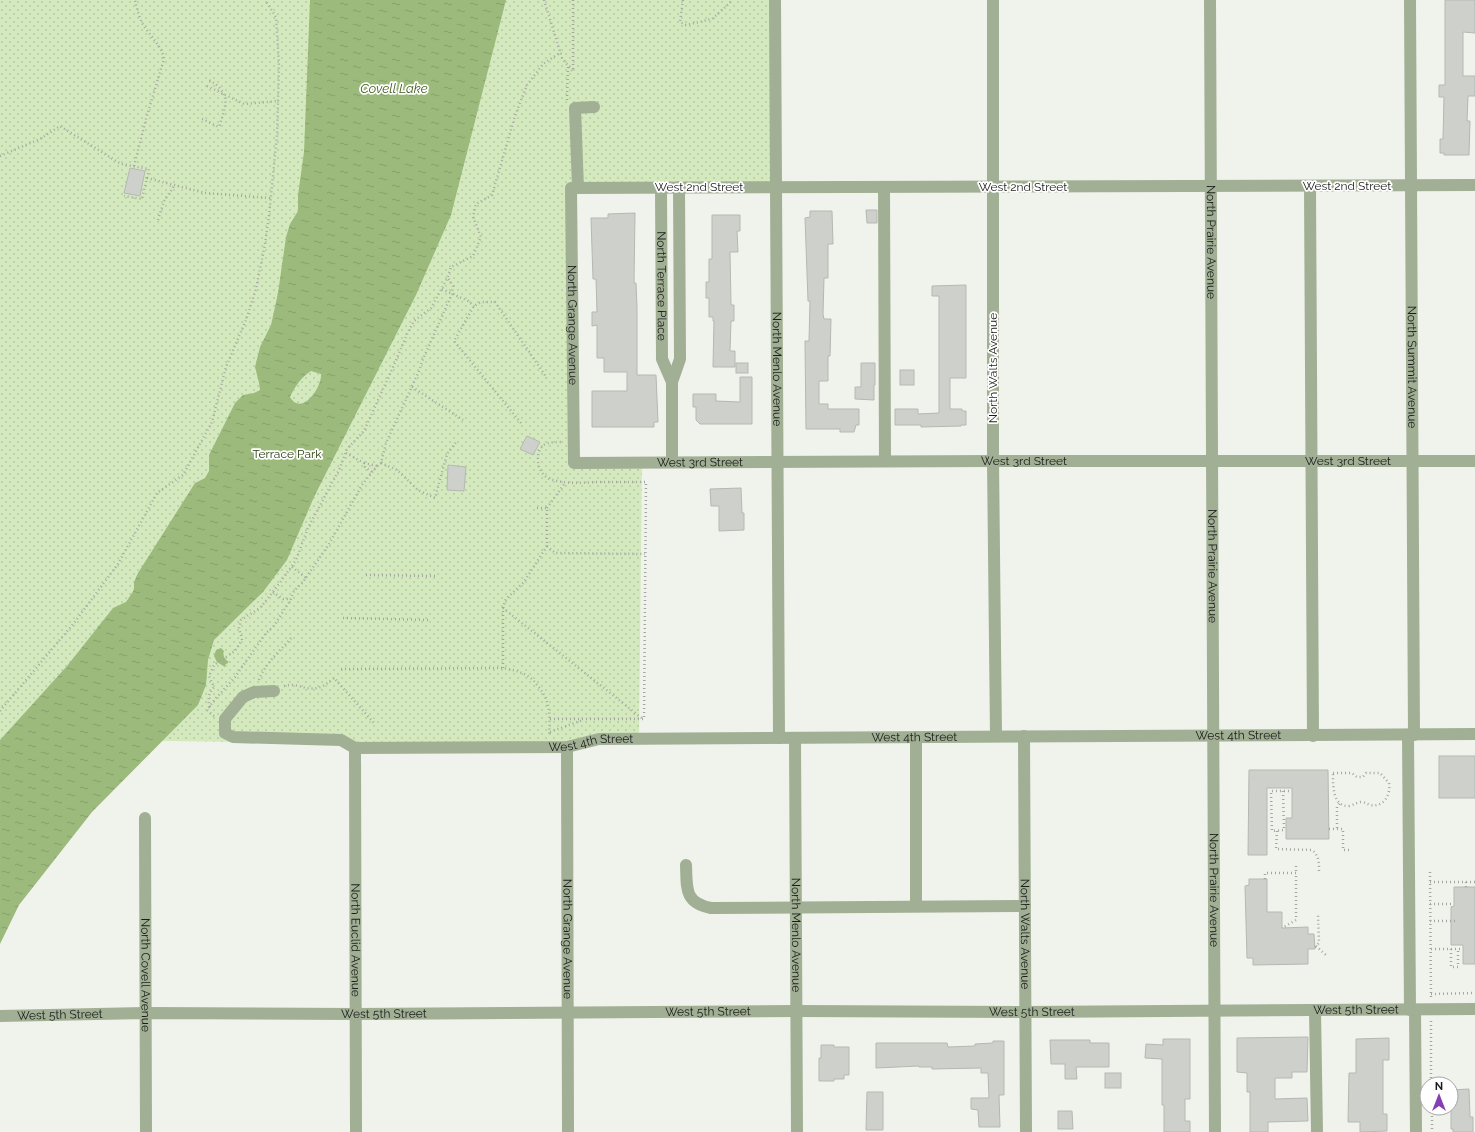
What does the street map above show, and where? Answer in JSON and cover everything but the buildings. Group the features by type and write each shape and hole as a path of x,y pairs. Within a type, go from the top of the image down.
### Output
{"street":[{"name":"North Menlo Avenue","path":"775,0 779,738"},
{"name":"North Walts Avenue","path":"993,0 992,461 996,736"},
{"name":"North Prairie Avenue","path":"1210,0 1215,1132"},
{"name":"North Summit Avenue","path":"1410,0 1412,1010"},
{"name":"North Grange Avenue","path":"574,463 575,108 594,107"},
{"name":"West 2nd Street","path":"575,188 1475,185"},
{"path":"1310,186 1313,736"},
{"path":"884,187 885,461"},
{"name":"North Terrace Place","path":"661,188 662,359 672,382"},
{"name":"North Terrace Place","path":"672,462 672,382 680,359 680,188"},
{"name":"West 3rd Street","path":"574,463 885,461 1475,461"},
{"path":"274,691 254,692 243,697 228,714 224,724 225,733 233,737 341,740 355,748"},
{"name":"West 4th Street","path":"355,748 567,747 599,739 1475,734"},
{"name":"North Walts Avenue","path":"1024,736 1026,1132"},
{"path":"916,737 916,906"},
{"name":"North Menlo Avenue","path":"795,738 797,1132"},
{"name":"North Grange Avenue","path":"567,747 568,1132"},
{"name":"North Euclid Avenue","path":"355,748 356,1132"},
{"name":"North Covell Avenue","path":"145,818 146,1132"},
{"path":"686,865 687,888 689,895 694,902 711,908 796,906 1025,906"},
{"name":"West 5th Street","path":"0,1016 145,1013 355,1014 796,1011 1026,1012 1475,1009"},
{"path":"1315,1010 1317,1132"},
{"path":"1412,1010 1416,1132"}],"path":[{"path":"134,166 164,59 163,52 146,29 139,16 135,0"},
{"path":"0,711 74,623 118,564 157,493 183,475 212,422 226,367 246,320 256,289 265,244 274,170 279,102 279,65 276,17 265,0"},
{"path":"544,0 562,58 573,72 573,0"},
{"path":"683,0 680,22 686,25 712,19 733,0"},
{"path":"210,707 208,702 210,692 214,688 209,676 214,665 235,651 242,640 239,628 241,620 260,608 292,567 308,528 340,468 347,449 364,430 414,321 431,308 448,278 451,267 473,256 481,237 473,217 476,204 492,195 515,116 527,86 543,64 560,52"},
{"path":"202,119 219,127 225,107 224,94 222,90 219,86 209,80"},
{"path":"206,86 244,104 279,102"},
{"path":"0,156 40,139 60,126 121,164 149,169 142,199 124,196"},
{"path":"147,178 205,193 270,198"},
{"path":"158,220 164,201 174,186"},
{"path":"207,710 254,652 266,633 273,627 291,599 294,591 306,578 341,524 362,485 381,463 386,443 452,294 453,286 448,278"},
{"path":"442,289 468,301 474,306"},
{"path":"521,423 454,341 474,306 481,302 495,302 548,378"},
{"path":"412,387 463,420"},
{"path":"381,463 397,470 418,490 435,498 447,454 457,441"},
{"path":"574,443 555,442 544,445 538,452 538,460 543,474 548,478 565,483 646,482 644,719"},
{"path":"346,453 364,463 370,463 377,466"},
{"path":"364,463 365,467 372,472"},
{"path":"503,668 503,607 506,599 524,582 547,546 547,508 565,483"},
{"path":"536,508 547,508"},
{"path":"547,546 555,553 645,554"},
{"path":"292,567 306,578"},
{"path":"366,575 435,576"},
{"path":"273,592 283,598 291,599"},
{"path":"503,607 644,719"},
{"path":"343,618 429,620"},
{"path":"257,692 261,675 292,637"},
{"path":"341,669 503,668 518,671 530,677 540,688 548,703 550,719 549,747"},
{"path":"274,691 276,687 290,684 317,688 326,685 334,678 374,723"},
{"path":"550,719 644,719"},
{"path":"550,732 585,720"},
{"path":"1337,828 1338,807 1340,803 1334,792 1334,773 1352,773 1357,778 1363,777 1366,773 1380,773 1389,783 1389,794 1380,804 1370,805 1360,802 1346,806 1340,803"},
{"path":"1284,791 1284,830 1272,831 1271,791 1284,791 1292,791"},
{"path":"1267,828 1272,828"},
{"path":"1329,828 1343,828 1342,850 1351,850"},
{"path":"1277,831 1276,849 1312,850 1318,858 1319,874"},
{"path":"1282,928 1296,920 1296,866"},
{"path":"1430,872 1431,1076"},
{"path":"1265,879 1265,873 1296,873"},
{"path":"1430,882 1475,882"},
{"path":"1466,882 1466,888"},
{"path":"1430,904 1454,904"},
{"path":"1318,914 1319,943 1315,946 1326,955"},
{"path":"1430,921 1458,921"},
{"path":"1431,949 1463,949"},
{"path":"1451,949 1451,967 1458,967 1458,949"},
{"path":"1431,994 1475,993"},
{"path":"1432,1116 1432,1132"}],"green space":[{"name":"Terrace Park","path":"0,0 775,0 776,187 572,188 574,462 642,462 639,739 567,747 172,741 0,742"}],"water":[{"name":"Covell Lake","path":"310,0 506,0 451,215 416,295 314,497 287,560 263,592 214,640 208,660 206,685 198,705 92,812 19,905 0,944 0,740 67,666 113,608 126,602 134,590 134,582 138,573 195,483 205,478 209,471 209,455 235,403 243,395 260,390 255,367 260,347 271,325 278,293 286,237 290,224 298,211 298,195 304,152","holes":["311,371 321,374 315,392 305,402 300,404 295,402 290,397 299,382 308,373"]},
{"path":"221,648 224,651 224,657 229,662 225,665 225,667 217,662 214,656 216,650"}]}
